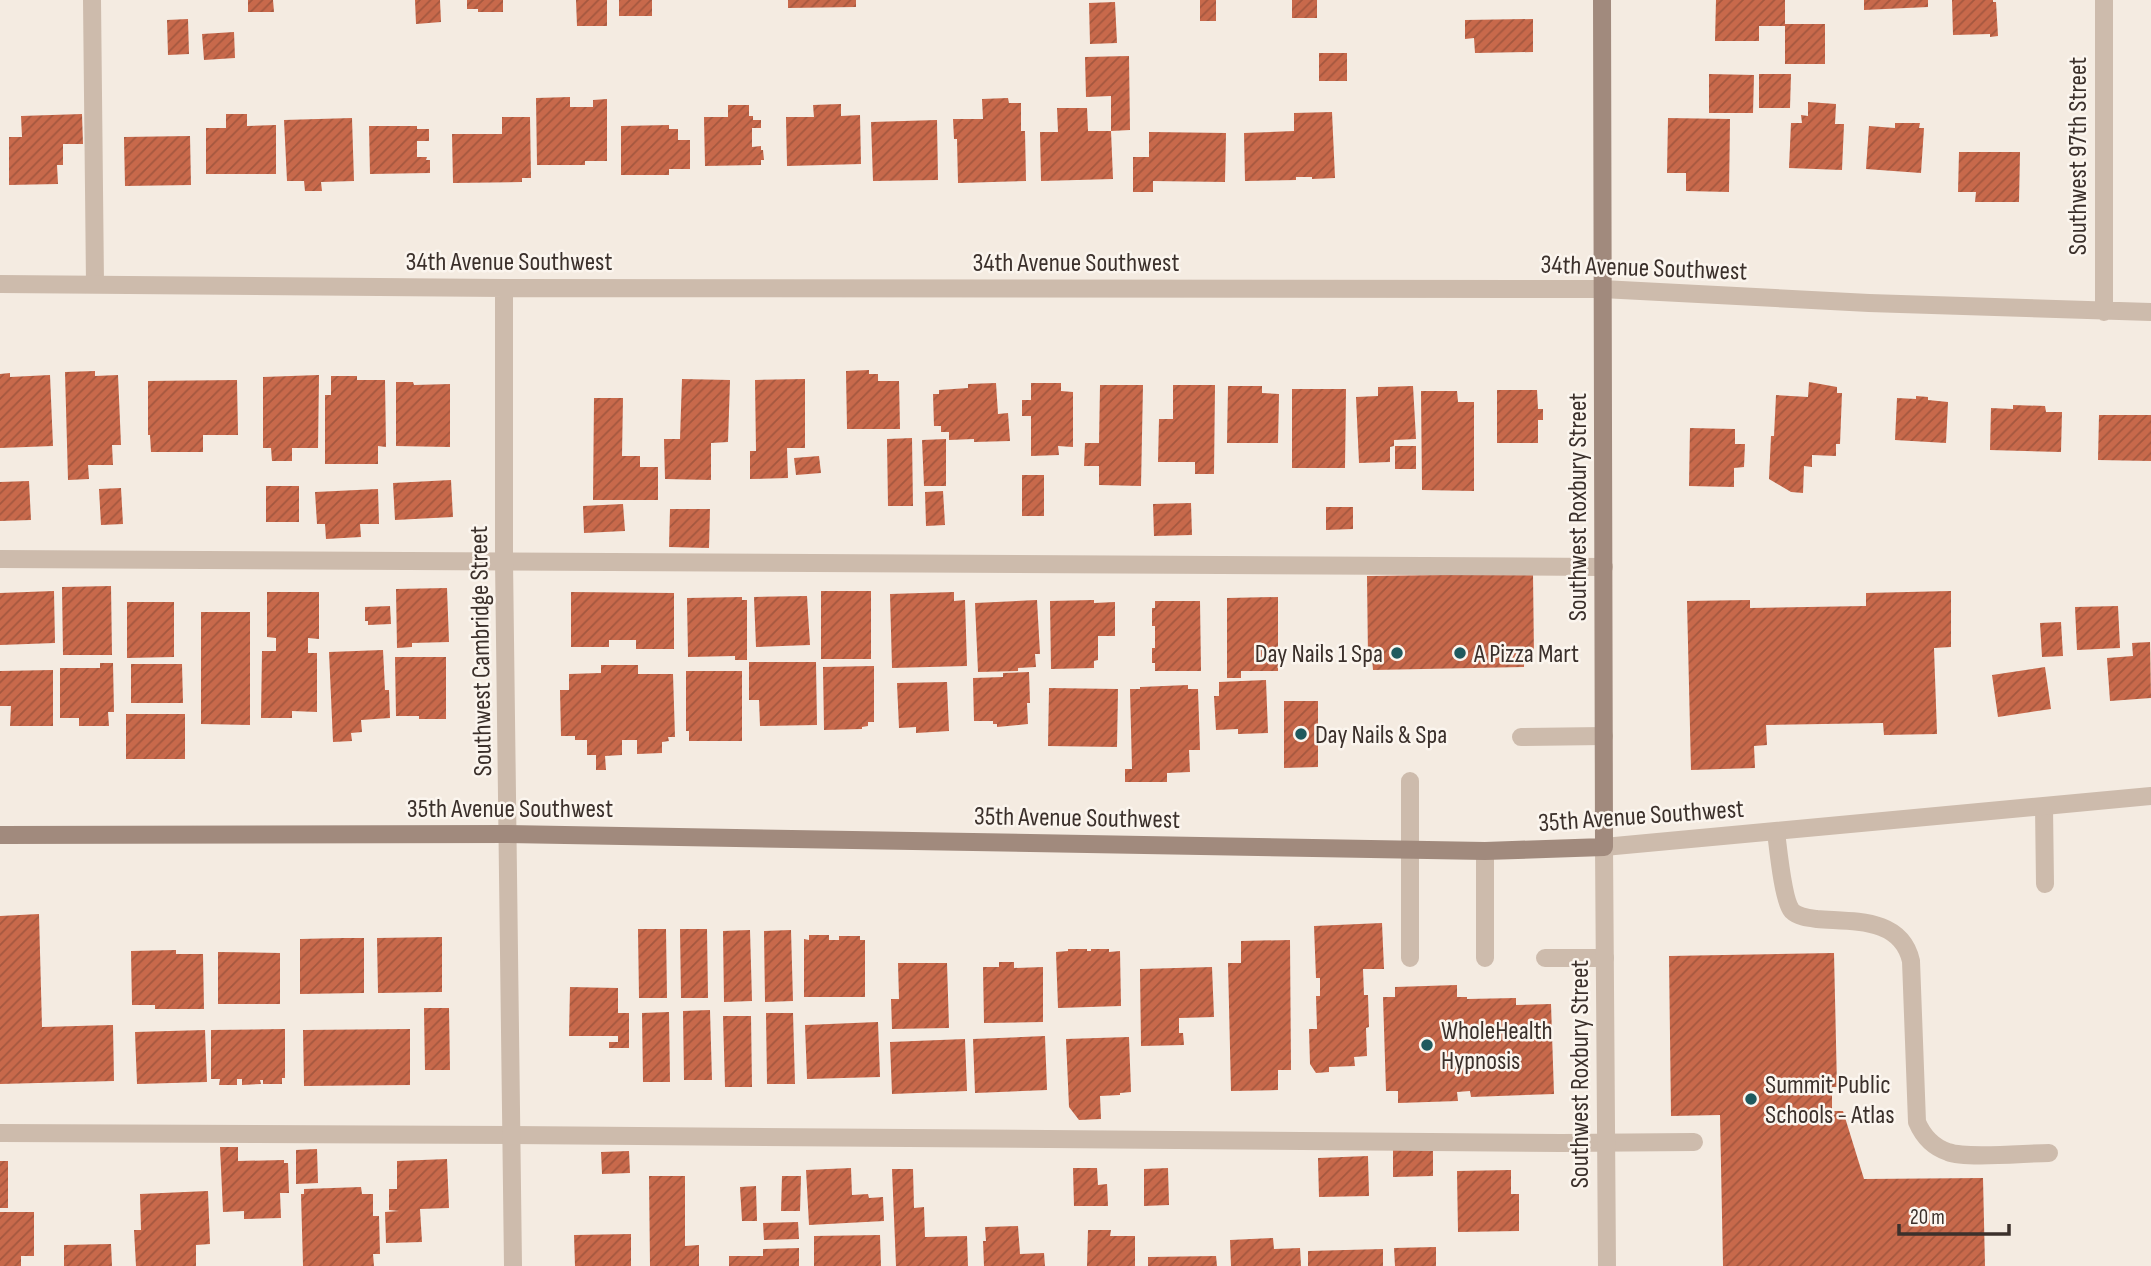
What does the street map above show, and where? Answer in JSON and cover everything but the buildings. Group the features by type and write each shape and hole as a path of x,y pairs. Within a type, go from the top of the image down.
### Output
{"main road":[{"name":"Southwest Roxbury Street","path":"1602,0 1604,847"},
{"name":"35th Avenue Southwest","path":"0,835 508,834 1485,851 1604,847"}],"street":[{"path":"92,0 95,284"},
{"name":"Southwest 97th Street","path":"2104,0 2104,312"},
{"name":"34th Avenue Southwest","path":"0,284 504,288 1602,289 1869,303 2151,312"},
{"name":"Southwest Cambridge Street","path":"504,288 504,561 513,1266"},
{"path":"0,559 1604,567"},
{"path":"1521,737 1604,736"},
{"path":"1410,781 1410,958"},
{"name":"35th Avenue Southwest","path":"1604,847 2151,796"},
{"path":"2044,807 2045,884"},
{"path":"1776,832 1786,900 1792,911 1806,918 1876,925 1891,931 1909,950 1916,1122 1922,1133 1949,1153 2049,1153"},
{"name":"Southwest Roxbury Street","path":"1604,847 1607,1266"},
{"path":"1485,851 1485,958"},
{"path":"1545,958 1605,958"},
{"path":"0,1133 1694,1142"}],"place":[{"name":"Day Nails 1 Spa","path":"1397,653"},
{"name":"A Pizza Mart","path":"1460,653"},
{"name":"Day Nails & Spa","path":"1301,734"},
{"name":"WholeHealth Hypnosis","path":"1427,1045"},
{"name":"Summit Public Schools - Atlas","path":"1751,1099"}]}
